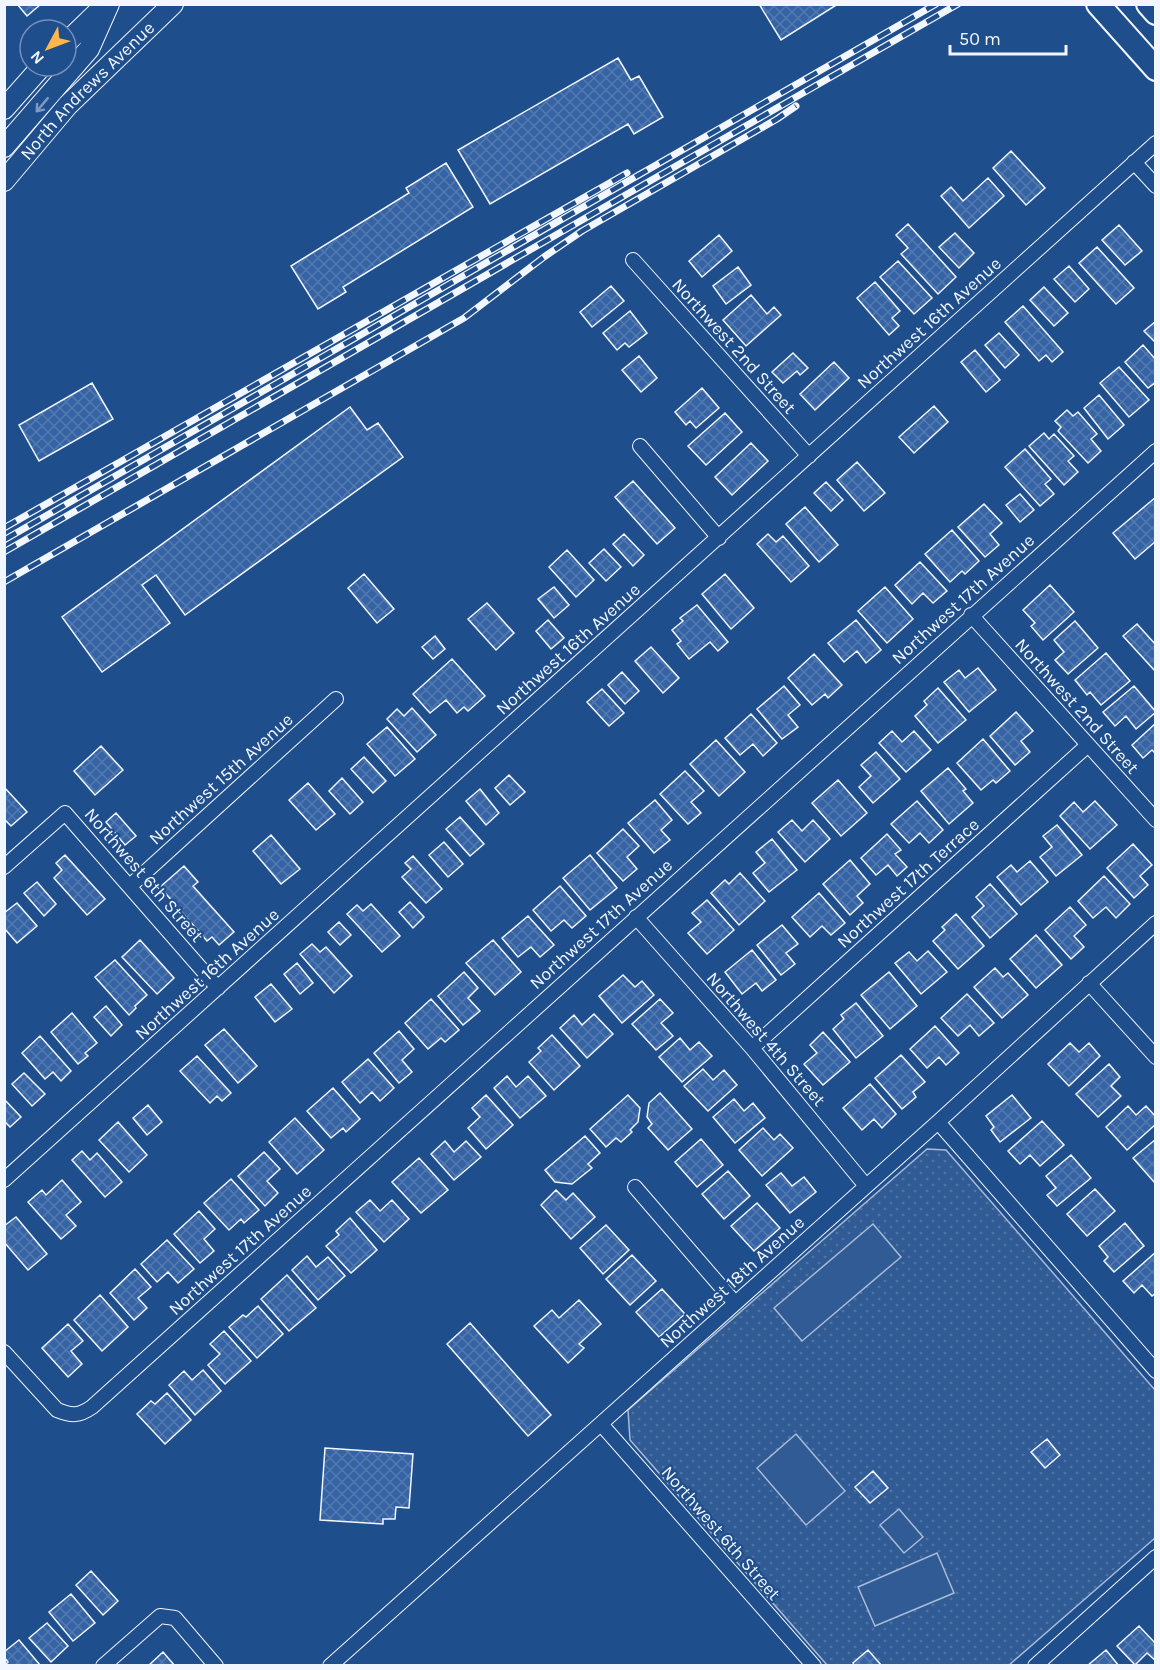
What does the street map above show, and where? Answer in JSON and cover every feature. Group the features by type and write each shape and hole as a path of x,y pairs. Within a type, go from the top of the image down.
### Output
{"main road":[{"path":"78,32 108,4"},
{"path":"4,147 89,49 108,4"},
{"name":"North Andrews Avenue","path":"4,181 68,105 173,4"},
{"path":"1098,4 1155,69"},
{"path":"1148,4 1155,13"},
{"path":"4,109 31,78"}],"street":[{"name":"Northwest 16th Avenue","path":"4,1180 1155,143"},
{"path":"1134,162 1155,186"},
{"name":"Northwest 2nd Street","path":"633,260 809,456"},
{"path":"640,446 719,537"},
{"name":"Northwest 17th Avenue","path":"4,1352 57,1410 67,1414 82,1414 93,1407 1155,451"},
{"name":"Northwest 2nd Street","path":"971,615 1155,820"},
{"name":"Northwest 15th Avenue","path":"130,886 336,699"},
{"name":"Northwest 17th Terrace","path":"752,1048 1088,745"},
{"name":"Northwest 6th Street","path":"4,867 65,813 218,988"},
{"name":"Northwest 4th Street","path":"636,917 752,1048 866,1186"},
{"name":"Northwest 18th Avenue","path":"330,1665 938,1122 1155,923"},
{"path":"1089,983 1155,1057"},
{"path":"938,1122 1155,1371"},
{"path":"635,1188 735,1303"},
{"name":"Northwest 6th Street","path":"601,1424 814,1665"},
{"path":"1035,1665 1155,1557"},
{"path":"103,1665 160,1616 175,1618 216,1665"}],"shaded area":[{"path":"927,1149 946,1150 1155,1390 1155,1538 1009,1665 827,1665 630,1440 628,1410"},
{"path":"873,1224 901,1257 802,1341 774,1308"},
{"path":"796,1434 845,1491 806,1525 757,1468"},
{"path":"899,1509 923,1537 904,1553 880,1525"},
{"path":"937,1553 954,1593 875,1626 858,1587"}],"building":[{"path":"17,4 41,4 27,16"},
{"path":"759,4 838,4 781,40"},
{"path":"618,58 631,80 639,76 663,117 634,134 628,124 490,204 458,150"},
{"path":"1011,151 1045,188 1026,205 993,168"},
{"path":"446,163 473,207 343,287 346,292 318,309 291,266 409,193 406,188"},
{"path":"988,178 1004,196 969,228 941,196 951,187 963,201"},
{"path":"908,224 956,277 938,294 901,254 908,248 896,235"},
{"path":"1119,225 1142,251 1125,265 1102,240"},
{"path":"955,233 974,253 959,268 939,247"},
{"path":"719,235 732,251 702,277 689,261"},
{"path":"1097,247 1134,288 1116,304 1079,263"},
{"path":"898,261 932,298 914,314 880,277"},
{"path":"1069,266 1089,289 1075,302 1054,279"},
{"path":"738,267 751,285 726,304 713,286"},
{"path":"875,282 900,311 892,318 899,326 889,335 857,298"},
{"path":"611,286 624,301 592,327 580,312"},
{"path":"1044,287 1068,313 1054,326 1030,300"},
{"path":"751,295 767,314 774,307 781,315 746,346 723,320"},
{"path":"1023,306 1063,352 1052,362 1046,355 1039,361 1005,322"},
{"path":"630,311 647,333 629,347 625,343 617,350 603,333"},
{"path":"1156,321 1156,343 1144,331"},
{"path":"999,333 1019,355 1005,368 985,345"},
{"path":"1143,345 1156,360 1156,382 1148,388 1125,362"},
{"path":"975,350 1000,380 986,392 961,362"},
{"path":"793,353 808,368 800,375 797,371 783,383 772,372"},
{"path":"639,356 657,378 641,392 622,370"},
{"path":"834,362 849,378 815,410 800,394"},
{"path":"1119,367 1149,400 1129,417 1100,383"},
{"path":"92,383 113,419 39,461 19,425"},
{"path":"702,388 719,408 696,428 690,421 686,425 675,412"},
{"path":"1099,395 1124,425 1108,439 1084,408"},
{"path":"934,406 948,422 914,453 899,437"},
{"path":"350,407 367,430 378,423 403,457 185,615 156,575 142,585 170,623 102,672 62,617"},
{"path":"1067,410 1073,416 1078,412 1097,434 1091,439 1101,451 1088,463 1058,431 1061,427 1055,421"},
{"path":"725,413 742,432 706,465 688,446"},
{"path":"1044,433 1049,439 1054,434 1074,456 1068,461 1078,472 1064,485 1029,446"},
{"path":"751,443 768,461 732,495 715,477"},
{"path":"1025,449 1051,479 1045,484 1054,494 1040,506 1005,467"},
{"path":"857,462 885,493 864,511 837,480"},
{"path":"633,481 675,528 657,544 615,497"},
{"path":"826,482 843,500 831,511 814,493"},
{"path":"1020,494 1034,510 1020,522 1006,505"},
{"path":"1156,497 1156,541 1135,559 1113,533"},
{"path":"984,504 1002,523 990,534 999,545 985,557 958,527"},
{"path":"805,507 838,545 819,562 786,524"},
{"path":"952,530 979,561 965,574 962,571 950,582 925,554"},
{"path":"624,534 644,555 633,566 613,544"},
{"path":"768,534 776,542 783,536 809,566 791,582 757,544"},
{"path":"604,549 621,567 606,581 589,563"},
{"path":"567,550 594,580 576,597 549,567"},
{"path":"920,562 947,591 933,603 923,593 912,604 895,585"},
{"path":"364,574 394,609 377,623 348,588"},
{"path":"725,574 754,608 731,629 702,594"},
{"path":"1050,585 1074,612 1043,640 1031,626 1035,623 1023,610"},
{"path":"554,587 569,605 554,618 538,599"},
{"path":"885,587 913,619 887,643 858,611"},
{"path":"487,603 514,633 496,650 468,619"},
{"path":"697,605 728,642 718,651 710,642 689,659 677,644 681,641 672,630 683,621 680,618"},
{"path":"548,620 564,638 551,649 536,631"},
{"path":"856,620 881,650 866,663 857,651 844,662 828,643"},
{"path":"1075,621 1098,648 1068,674 1055,660 1064,652 1054,640"},
{"path":"1137,624 1156,645 1156,672 1123,636"},
{"path":"435,636 445,649 433,659 422,647"},
{"path":"651,647 679,678 663,693 635,661"},
{"path":"1106,653 1130,681 1101,705 1090,692 1087,695 1075,680"},
{"path":"814,654 842,685 828,698 825,694 812,705 788,678"},
{"path":"452,659 485,696 468,711 464,707 457,713 446,700 430,713 413,694"},
{"path":"978,668 996,690 969,712 944,682 959,670 965,678"},
{"path":"622,672 639,691 625,704 608,685"},
{"path":"784,686 800,705 788,715 798,727 782,739 757,709"},
{"path":"1134,686 1156,712 1136,729 1126,716 1115,726 1103,712"},
{"path":"938,688 966,720 938,743 915,716 927,705 924,701"},
{"path":"602,689 624,713 609,726 587,702"},
{"path":"412,708 436,735 417,752 387,719 397,709 404,716"},
{"path":"1016,712 1033,731 1021,741 1030,752 1015,765 990,736"},
{"path":"751,714 777,743 763,756 753,744 740,755 725,738"},
{"path":"1156,723 1156,754 1152,750 1143,758 1132,745"},
{"path":"387,727 415,759 395,776 367,744"},
{"path":"892,731 902,742 914,731 931,750 906,772 879,743"},
{"path":"983,739 1010,771 996,783 993,780 981,790 957,763"},
{"path":"716,740 745,772 719,796 690,764"},
{"path":"101,746 123,770 95,795 74,771"},
{"path":"876,752 900,779 873,803 859,787 871,776 861,765"},
{"path":"364,757 386,781 373,793 351,769"},
{"path":"948,768 966,789 963,791 973,803 949,824 921,791"},
{"path":"685,771 704,791 691,802 701,813 688,824 660,794"},
{"path":"509,775 525,792 510,805 495,788"},
{"path":"342,778 363,802 350,814 329,791"},
{"path":"838,780 867,813 841,836 812,803"},
{"path":"308,783 335,814 316,830 289,800"},
{"path":"4,787 27,812 11,826 4,819"},
{"path":"480,789 499,813 486,825 466,801"},
{"path":"655,800 672,820 661,830 670,840 654,853 628,823"},
{"path":"917,801 943,830 929,843 920,833 909,843 891,824"},
{"path":"1095,801 1117,825 1090,849 1060,816 1074,802 1083,812"},
{"path":"116,813 136,836 125,845 106,822"},
{"path":"460,817 484,844 470,856 446,829"},
{"path":"792,820 802,831 813,820 830,839 805,862 778,832"},
{"path":"1057,825 1082,855 1056,876 1040,857 1052,847 1043,836"},
{"path":"623,829 639,846 627,857 637,869 623,881 597,853"},
{"path":"887,834 901,850 895,854 907,867 897,876 888,865 876,875 861,858"},
{"path":"271,835 300,869 281,884 253,851"},
{"path":"772,839 797,870 769,892 753,873 765,863 756,852"},
{"path":"444,842 463,864 448,877 429,855"},
{"path":"1133,844 1152,865 1140,876 1148,885 1134,898 1107,868"},
{"path":"65,855 105,899 87,915 54,878 62,870 56,863"},
{"path":"590,855 617,888 590,910 563,878"},
{"path":"413,856 442,889 426,903 402,877 411,869 405,863"},
{"path":"850,860 870,884 857,896 863,903 850,915 823,884"},
{"path":"1030,861 1048,882 1021,905 997,877 1011,865 1017,872"},
{"path":"184,866 198,882 193,886 234,932 219,945 212,937 207,941 160,887"},
{"path":"740,873 765,901 739,925 711,893 725,880 729,884"},
{"path":"1104,876 1130,904 1116,918 1106,907 1093,918 1078,901"},
{"path":"37,882 56,904 44,916 24,893"},
{"path":"990,884 1017,914 990,938 972,917 984,906 976,897"},
{"path":"560,886 586,916 572,928 564,920 551,931 533,910"},
{"path":"819,893 845,923 831,935 822,926 810,937 792,917"},
{"path":"707,900 734,930 707,954 688,933 701,922 692,913"},
{"path":"410,902 424,917 413,928 399,912"},
{"path":"17,903 37,926 17,943 4,928 4,913"},
{"path":"371,904 400,936 382,952 347,914 357,905 363,911"},
{"path":"1070,907 1086,925 1074,936 1084,947 1071,959 1045,930"},
{"path":"956,914 984,946 958,969 933,941 945,930 942,927"},
{"path":"528,916 554,945 540,957 531,947 518,957 502,938"},
{"path":"339,922 351,935 340,945 328,932"},
{"path":"782,925 798,944 786,953 795,964 781,975 757,945"},
{"path":"1036,935 1062,965 1036,988 1010,959"},
{"path":"140,940 174,978 157,994 122,957"},
{"path":"493,940 521,972 495,995 466,963"},
{"path":"312,944 320,952 326,947 352,976 334,993 300,954"},
{"path":"752,950 776,980 762,991 756,983 742,994 725,972"},
{"path":"928,951 947,972 921,994 895,963 909,952 917,961"},
{"path":"115,960 147,995 129,1015 95,977"},
{"path":"297,963 313,983 300,994 284,974"},
{"path":"995,968 1003,977 1008,973 1028,995 1002,1018 974,987"},
{"path":"464,972 478,988 468,998 480,1011 463,1025 438,996"},
{"path":"889,972 917,1006 890,1029 861,995"},
{"path":"623,975 635,987 642,981 654,995 622,1023 599,996"},
{"path":"271,984 292,1009 275,1022 255,997"},
{"path":"967,994 994,1023 979,1036 970,1025 958,1036 941,1018"},
{"path":"431,999 459,1030 445,1042 441,1038 428,1049 405,1023"},
{"path":"660,999 673,1013 661,1023 673,1036 656,1050 632,1024"},
{"path":"856,1003 883,1036 856,1058 833,1029 844,1019 841,1015"},
{"path":"106,1006 122,1025 111,1036 94,1017"},
{"path":"72,1013 97,1043 85,1053 88,1056 78,1064 51,1032"},
{"path":"594,1014 613,1034 587,1058 560,1028 574,1015 582,1025"},
{"path":"935,1026 959,1053 946,1065 939,1057 927,1068 910,1049"},
{"path":"224,1029 257,1066 238,1083 205,1045"},
{"path":"399,1031 414,1049 402,1060 412,1072 399,1083 374,1053"},
{"path":"823,1032 850,1062 823,1085 804,1064 817,1053 810,1045"},
{"path":"552,1035 580,1066 554,1090 529,1062 541,1051 538,1048"},
{"path":"40,1036 71,1071 61,1081 53,1072 45,1079 22,1053"},
{"path":"680,1038 690,1050 699,1042 712,1056 682,1082 659,1057"},
{"path":"1070,1043 1079,1052 1089,1043 1100,1056 1069,1086 1048,1064"},
{"path":"901,1055 925,1082 913,1092 916,1097 902,1109 875,1078"},
{"path":"197,1056 231,1093 222,1101 217,1096 210,1103 180,1071"},
{"path":"368,1059 394,1088 380,1101 372,1092 360,1103 342,1082"},
{"path":"1109,1064 1120,1077 1111,1086 1121,1096 1098,1117 1076,1094"},
{"path":"703,1069 713,1080 724,1070 737,1085 708,1111 684,1086"},
{"path":"24,1073 45,1094 32,1106 12,1084"},
{"path":"507,1076 516,1087 528,1076 546,1096 520,1118 494,1088"},
{"path":"870,1084 896,1114 882,1128 874,1119 862,1130 843,1108"},
{"path":"333,1088 360,1119 346,1132 343,1128 331,1138 307,1111"},
{"path":"660,1093 692,1129 668,1150 648,1128 652,1124 647,1117 649,1103"},
{"path":"486,1095 513,1125 486,1149 468,1128 480,1117 472,1108"},
{"path":"628,1095 640,1108 638,1122 630,1130 632,1132 621,1142 616,1138 606,1147 590,1129"},
{"path":"1012,1095 1031,1118 1000,1142 991,1130 994,1127 986,1116"},
{"path":"4,1099 21,1117 10,1127 4,1121"},
{"path":"734,1099 744,1111 753,1103 765,1118 735,1143 713,1117"},
{"path":"148,1105 162,1122 147,1135 133,1118"},
{"path":"1128,1106 1136,1115 1146,1106 1156,1117 1156,1124 1127,1150 1106,1127"},
{"path":"295,1118 324,1150 297,1174 269,1142"},
{"path":"1042,1121 1064,1145 1040,1166 1030,1155 1020,1164 1008,1151"},
{"path":"118,1122 147,1155 129,1172 99,1140"},
{"path":"763,1128 774,1140 780,1134 793,1148 762,1176 739,1150"},
{"path":"585,1136 600,1153 588,1164 592,1168 572,1184 555,1182 545,1170"},
{"path":"701,1139 723,1165 697,1187 675,1162"},
{"path":"1156,1139 1156,1183 1155,1183 1133,1158"},
{"path":"445,1141 454,1152 466,1141 481,1157 454,1180 431,1154"},
{"path":"82,1151 90,1160 97,1153 122,1182 105,1197 72,1160"},
{"path":"264,1152 280,1169 267,1181 278,1193 265,1206 238,1176"},
{"path":"1071,1155 1091,1178 1057,1206 1047,1195 1056,1188 1046,1176"},
{"path":"419,1158 448,1190 421,1213 392,1182"},
{"path":"728,1171 750,1196 724,1219 702,1194"},
{"path":"781,1173 792,1186 804,1177 816,1192 790,1213 766,1185"},
{"path":"231,1179 259,1210 244,1223 241,1219 229,1230 204,1203"},
{"path":"62,1180 81,1202 66,1215 76,1226 61,1239 28,1202 42,1190 46,1195"},
{"path":"1095,1189 1115,1211 1087,1236 1067,1214"},
{"path":"556,1190 566,1200 573,1193 595,1217 571,1239 541,1205"},
{"path":"370,1200 380,1211 392,1200 409,1219 384,1242 356,1212"},
{"path":"757,1203 780,1228 754,1251 731,1226"},
{"path":"199,1211 215,1229 204,1239 214,1251 200,1263 174,1234"},
{"path":"16,1217 47,1254 28,1270 4,1242 4,1226"},
{"path":"350,1218 377,1250 351,1273 326,1246 339,1235 336,1231"},
{"path":"1125,1223 1144,1246 1114,1272 1104,1261 1108,1257 1099,1246"},
{"path":"606,1225 629,1250 603,1274 580,1248"},
{"path":"167,1240 194,1269 178,1283 168,1272 157,1282 141,1264"},
{"path":"1156,1252 1156,1293 1152,1296 1142,1285 1134,1293 1123,1281"},
{"path":"632,1255 656,1281 630,1305 606,1279"},
{"path":"307,1256 316,1267 328,1257 345,1276 318,1300 292,1270"},
{"path":"135,1269 151,1287 138,1298 147,1308 134,1320 110,1293"},
{"path":"287,1275 316,1308 289,1331 261,1299"},
{"path":"662,1289 685,1314 659,1337 636,1312"},
{"path":"100,1295 128,1327 102,1351 74,1320"},
{"path":"579,1300 601,1324 579,1344 584,1348 568,1363 534,1326 552,1310 559,1318"},
{"path":"258,1306 283,1334 257,1358 229,1327 243,1315 246,1317"},
{"path":"470,1323 551,1415 528,1436 447,1344"},
{"path":"68,1324 83,1341 71,1351 82,1364 68,1377 42,1348"},
{"path":"224,1331 251,1361 225,1384 208,1365 220,1354 210,1344"},
{"path":"203,1370 221,1391 195,1415 169,1385 184,1371 192,1380"},
{"path":"167,1393 191,1420 165,1444 137,1414 151,1401 155,1404"},
{"path":"1047,1439 1060,1455 1045,1468 1031,1452"},
{"path":"325,1448 413,1454 409,1508 396,1507 395,1519 383,1519 383,1524 320,1520"},
{"path":"873,1471 888,1488 870,1503 855,1487"},
{"path":"91,1571 118,1601 103,1615 76,1585"},
{"path":"71,1594 95,1623 73,1641 49,1612"},
{"path":"47,1623 68,1646 51,1662 29,1638"},
{"path":"1139,1626 1156,1644 1156,1661 1147,1653 1135,1665 1117,1646"},
{"path":"19,1640 39,1666 4,1666 8,1662 4,1657 4,1652"},
{"path":"868,1650 882,1666 855,1666 853,1663"},
{"path":"1106,1650 1119,1666 1087,1666"},
{"path":"163,1652 175,1666 148,1666"}],"railway":[{"path":"4,540 936,4"},
{"path":"4,552 958,4"},
{"path":"4,582 464,318 582,231 796,106"},
{"path":"4,528 627,173"}]}
